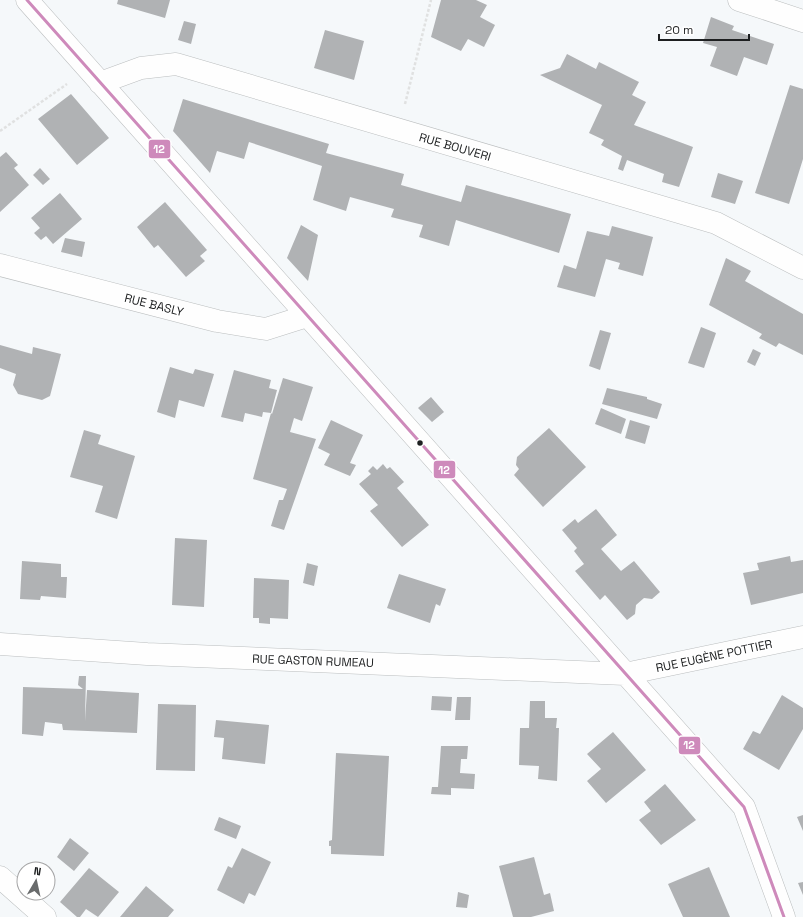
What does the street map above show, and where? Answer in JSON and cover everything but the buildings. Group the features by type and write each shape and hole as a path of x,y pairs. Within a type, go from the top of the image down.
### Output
{"street":[{"path":"27,0 744,807 784,917"},
{"path":"739,0 803,21"},
{"name":"RUE BOUVERI","path":"94,76 176,64 398,131 716,223 803,268"},
{"name":"RUE BASLY","path":"0,265 216,321 266,329 307,316"},
{"name":"RUE EUGÈNE POTTIER","path":"625,674 803,638"},
{"name":"RUE GASTON RUMEAU","path":"0,644 147,654 625,674"},
{"path":"0,877 45,917"}],"path":[{"path":"398,131 431,0"},
{"path":"0,131 94,76"}],"transit line":[{"name":"12","path":"27,0 744,807 784,917"}]}
